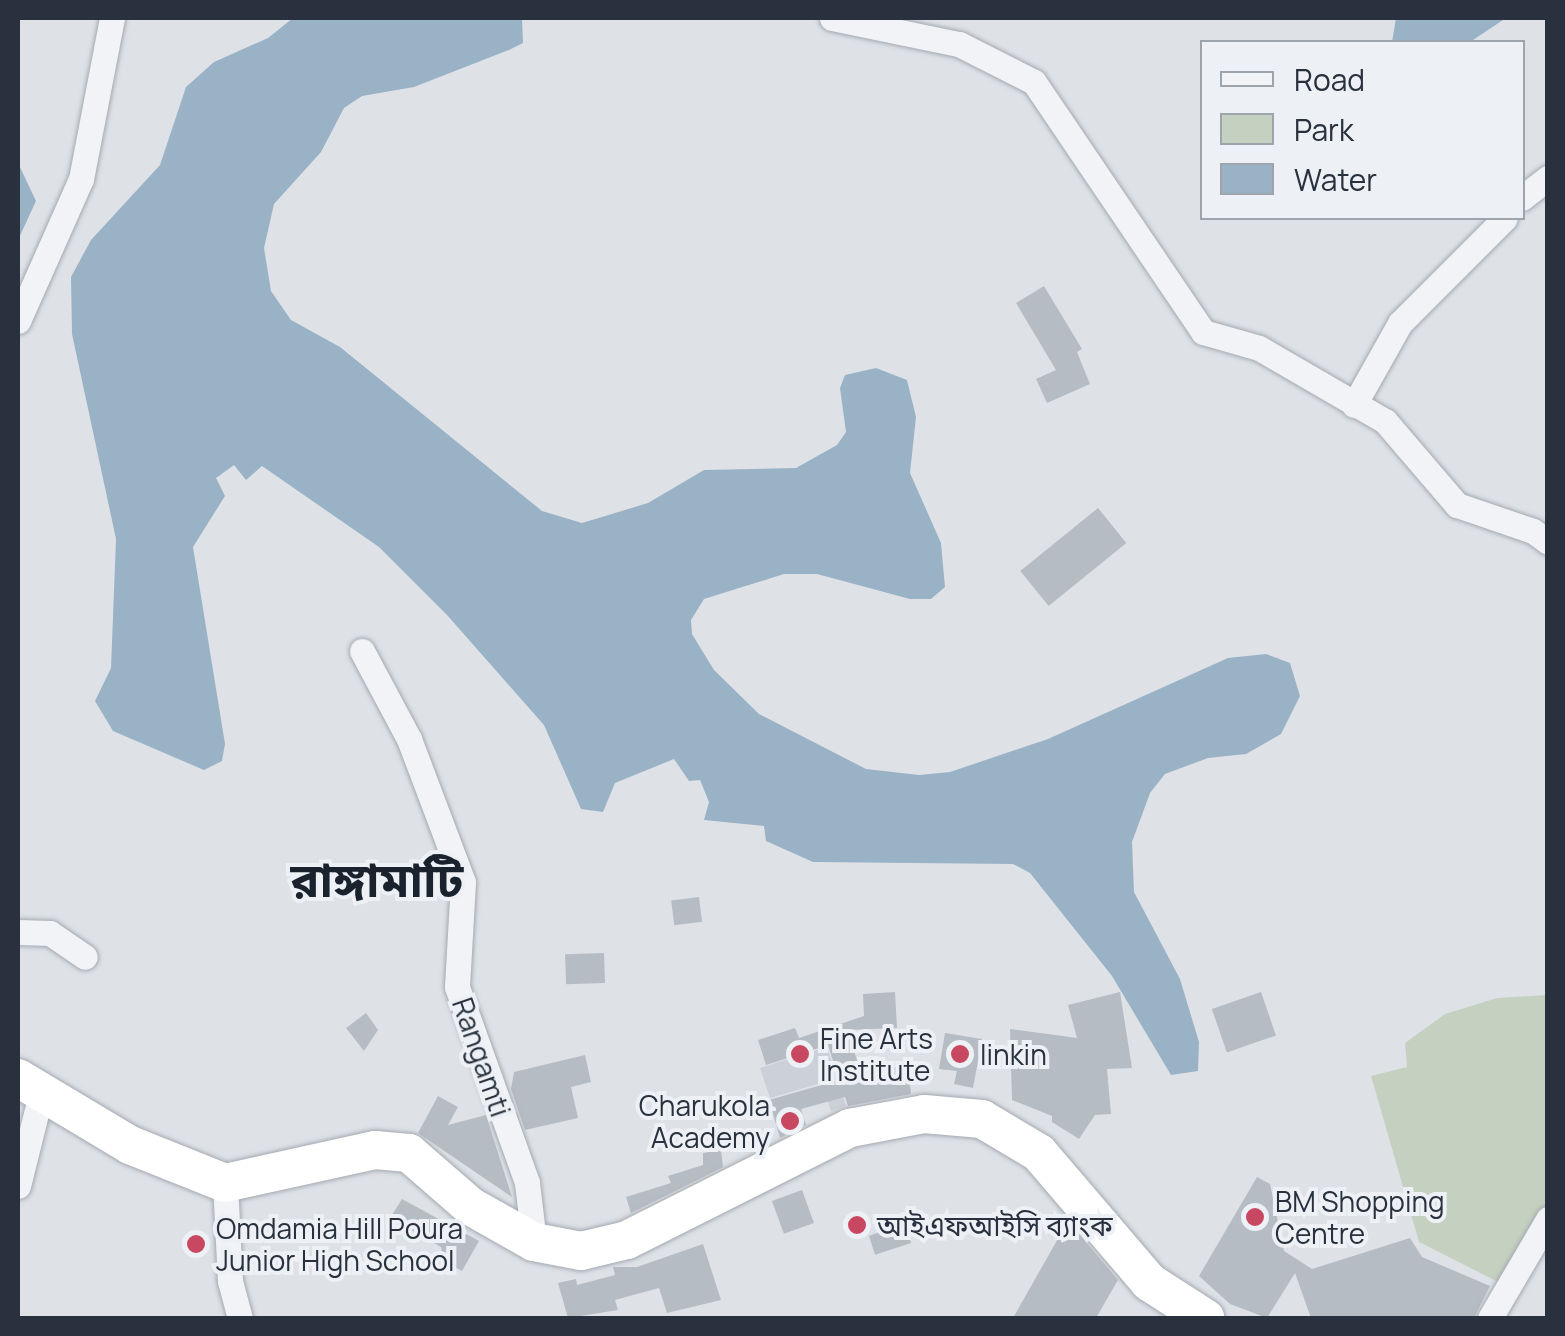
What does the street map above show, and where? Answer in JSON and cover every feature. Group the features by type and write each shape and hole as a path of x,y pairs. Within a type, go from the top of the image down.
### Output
{"highway":[{"path":"29,1086 130,1145 225,1183 375,1150 409,1153 470,1206 534,1242 582,1251 627,1240 850,1128 924,1114 982,1119 1039,1153 1148,1282 1206,1318"}],"street":[{"path":"18,322 81,179 112,18"},
{"path":"832,18 959,44 1034,82 1204,332 1259,348 1385,421 1457,506 1533,531 1548,542"},
{"path":"1525,196 1548,178"},
{"path":"1354,405 1400,323 1503,220"},
{"name":"Rangamti","path":"362,651 408,739 463,882 457,987 527,1183 534,1242"},
{"path":"18,932 50,933 85,956"},
{"path":"18,1186 29,1086"},
{"path":"225,1183 230,1281 240,1318"},
{"path":"1490,1318 1548,1219"}],"shaded area":[{"path":"827,1047 846,1106 831,1111 821,1083 770,1098 760,1068"}],"green space":[{"path":"1547,995 1547,1206 1504,1285 1419,1242 1371,1076 1407,1067 1405,1043 1445,1014 1497,998"}],"water":[{"path":"293,18 522,18 523,43 414,87 362,96 344,108 321,152 274,204 264,248 271,291 291,320 340,347 542,511 582,523 648,503 704,470 796,468 837,445 846,432 840,388 845,375 876,368 907,380 916,417 910,473 941,543 945,587 931,599 910,599 817,574 784,574 704,599 691,620 692,634 714,670 759,714 866,769 919,775 950,772 1048,739 1228,658 1266,654 1290,663 1300,696 1281,734 1246,754 1208,758 1165,774 1150,793 1132,842 1134,892 1180,979 1199,1042 1198,1071 1171,1075 1112,976 1030,873 1013,864 813,862 766,841 764,826 704,820 709,802 700,780 689,781 674,759 615,783 603,812 581,809 544,725 447,615 379,547 262,466 246,480 234,465 216,478 225,496 193,547 225,744 222,761 204,770 113,731 95,701 111,668 116,539 72,334 71,277 91,240 160,165 186,87 214,62 268,38"},
{"path":"1396,18 1506,18 1473,40 1392,40"},
{"path":"18,163 36,201 18,240"}],"building":[{"path":"1044,286 1082,349 1077,352 1090,384 1047,403 1036,379 1056,370 1016,303"},
{"path":"1098,508 1126,543 1049,606 1020,571"},
{"path":"699,897 702,922 674,925 671,900"},
{"path":"604,953 605,983 566,984 565,954"},
{"path":"895,992 897,1028 847,1030 862,1075 908,1064 911,1094 848,1106 845,1097 801,1109 806,1125 780,1138 769,1100 839,1080 828,1045 766,1065 758,1040 795,1028 799,1038 864,1016 863,994"},
{"path":"1120,992 1132,1068 1107,1069 1111,1114 1095,1115 1079,1139 1052,1122 1052,1116 1012,1100 1010,1029 1077,1038 1068,1005"},
{"path":"1261,992 1276,1035 1227,1052 1212,1009"},
{"path":"366,1013 378,1030 364,1051 346,1028"},
{"name":"linkin","path":"945,1033 982,1039 973,1088 954,1084 957,1071 939,1069"},
{"path":"585,1055 591,1082 571,1087 578,1118 525,1130 511,1089 514,1072"},
{"path":"438,1096 458,1107 448,1125 486,1115 512,1197 418,1133"},
{"path":"721,1150 723,1167 631,1213 626,1197 671,1183 668,1176 703,1165 703,1153"},
{"path":"1257,1177 1270,1184 1284,1251 1312,1269 1410,1238 1422,1257 1490,1286 1474,1318 1311,1318 1295,1273 1267,1318 1230,1304 1199,1276"},
{"path":"802,1190 814,1223 784,1234 772,1201"},
{"path":"402,1199 479,1241 462,1271 443,1260 441,1247 390,1218"},
{"path":"1068,1221 1118,1280 1096,1318 1013,1318"},
{"path":"905,1224 911,1243 875,1255 869,1236"},
{"path":"703,1244 721,1300 667,1313 659,1288 615,1300 618,1310 568,1318 558,1283 576,1279 577,1285 615,1275 613,1267 637,1267"}],"place":[{"name":"Fine Arts Institute","path":"800,1054"},
{"name":"linkin","path":"960,1054"},
{"name":"Charukola Academy","path":"790,1121"},
{"name":"BM Shopping Centre","path":"1255,1217"},
{"name":"আইএফআইসি ব্যাংক","path":"857,1225"},
{"name":"Omdamia Hill Poura Junior High School","path":"196,1244"}],"district":[{"name":"রাঙ্গামাটি","path":"377,879"}]}
